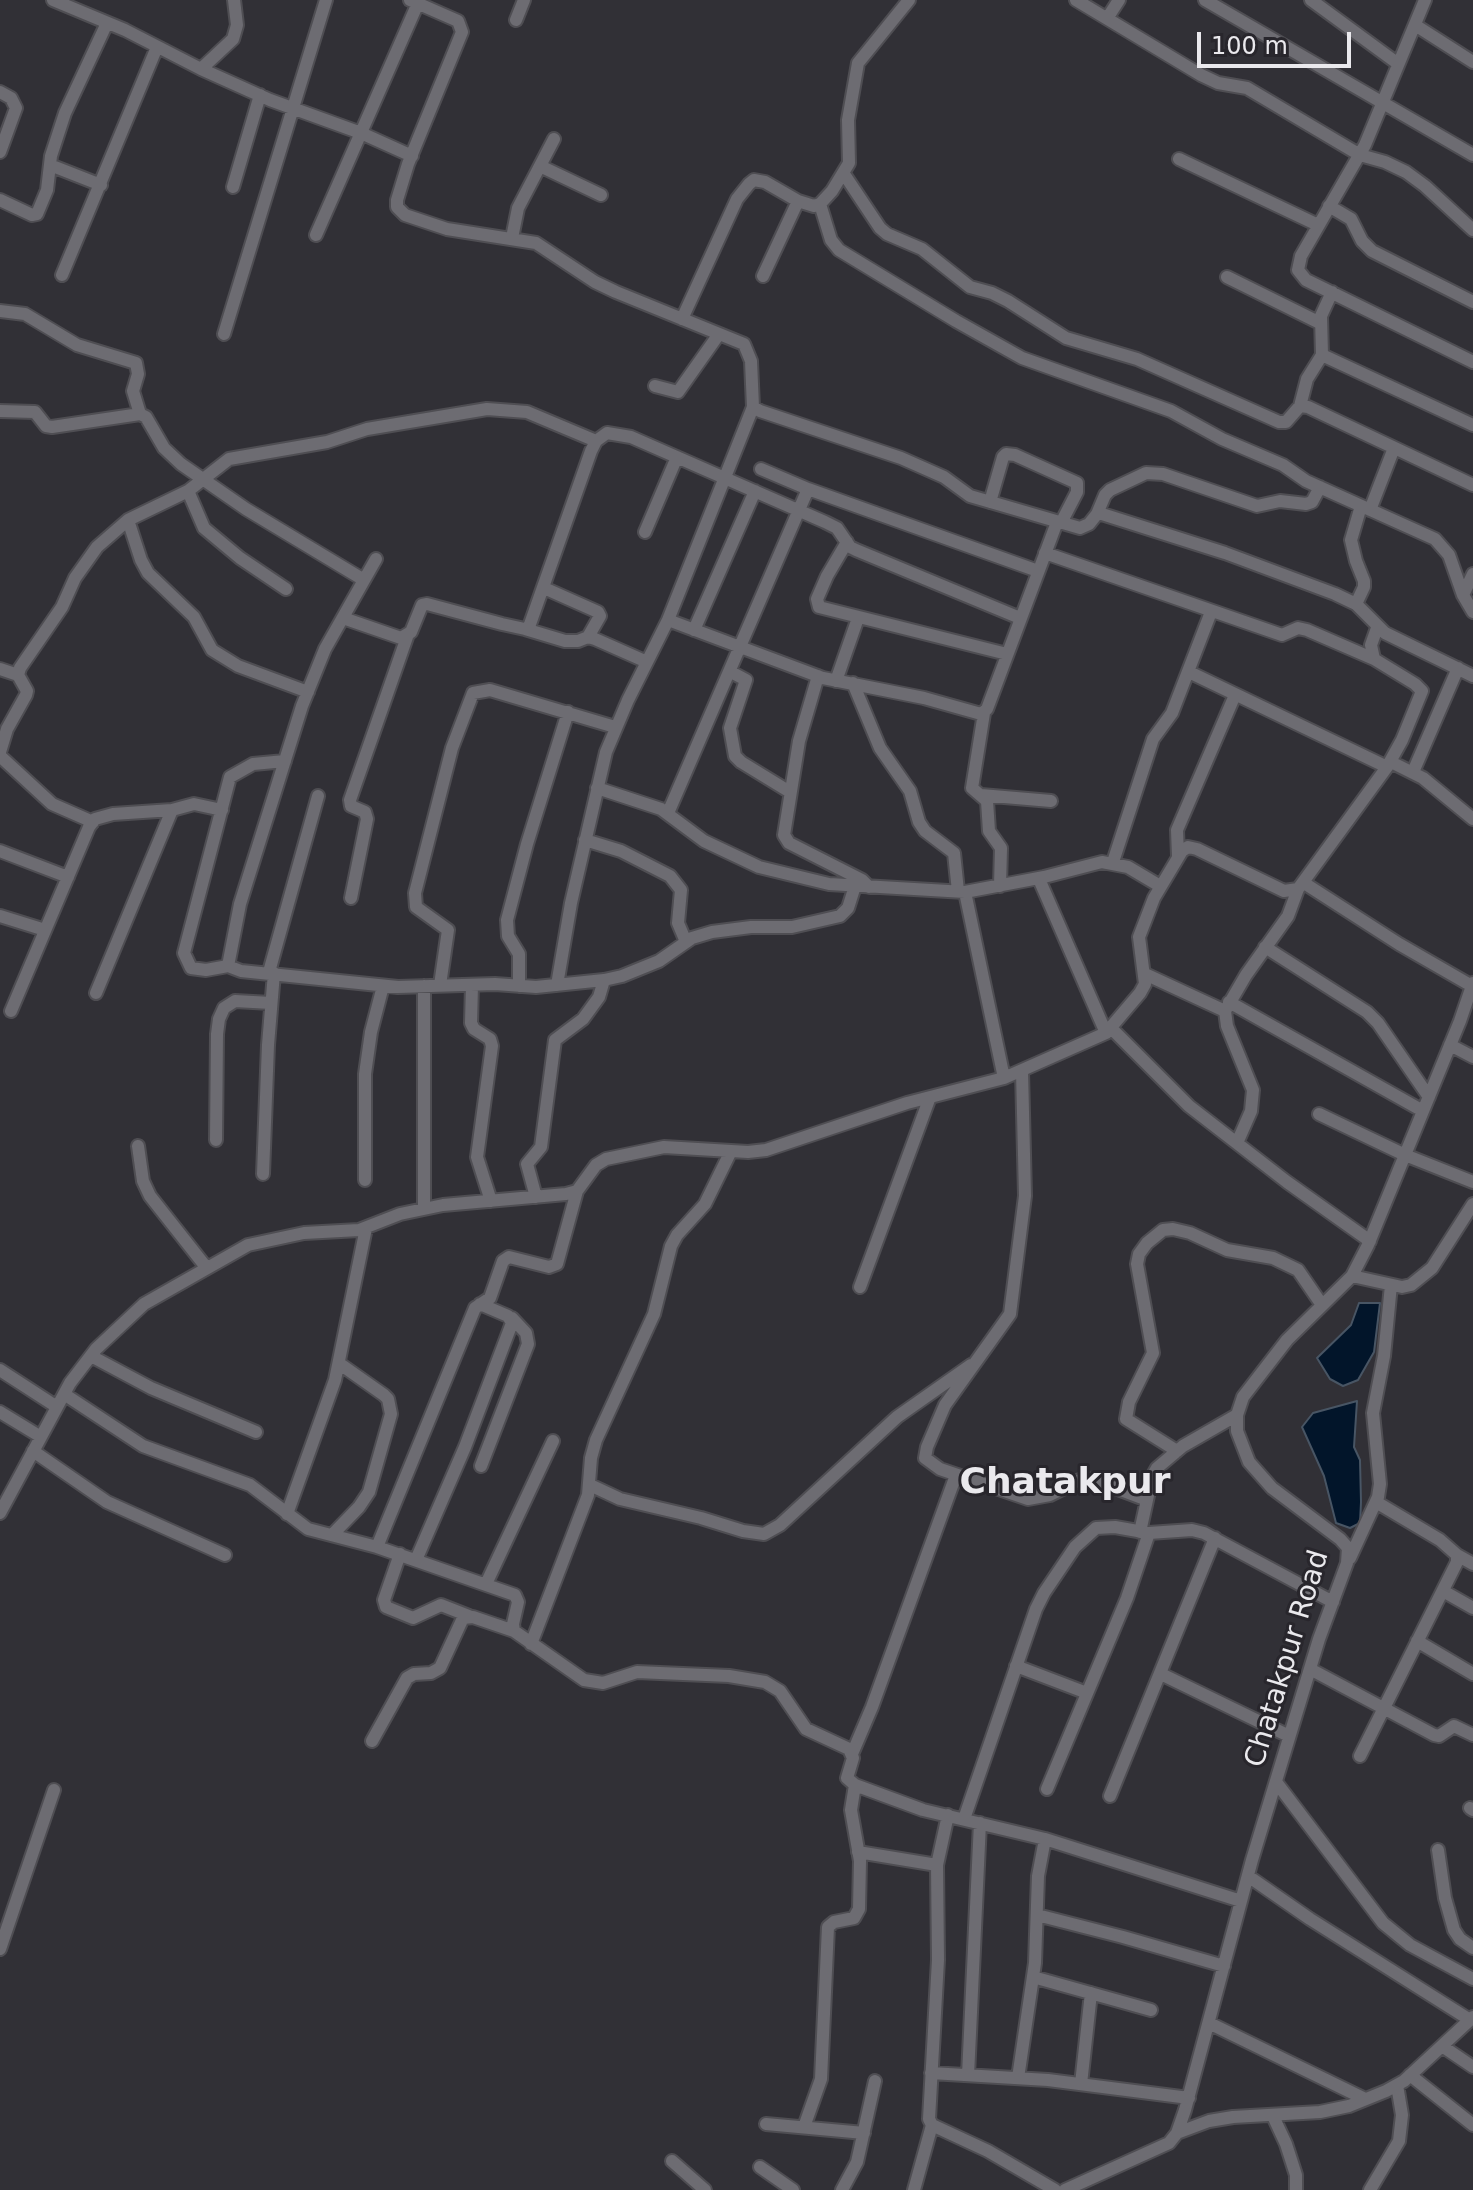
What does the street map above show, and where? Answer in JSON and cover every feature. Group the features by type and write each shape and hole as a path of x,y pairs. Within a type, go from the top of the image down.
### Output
{"street":[{"path":"53,0 260,95 412,156"},
{"path":"201,69 233,39 237,25 234,0"},
{"path":"224,334 251,239 294,109 324,0"},
{"path":"516,20 524,0"},
{"path":"682,319 743,189 754,180 765,182 798,201 809,205 820,204 844,174 850,157 848,120 855,72 864,53 909,0"},
{"path":"1076,0 1201,75 1218,83 1247,88 1360,155 1406,172 1473,230"},
{"path":"1108,17 1119,0"},
{"path":"1205,0 1473,155"},
{"path":"1311,0 1397,63"},
{"path":"1422,1 1415,25 1360,155 1301,256 1298,270 1306,280 1473,362"},
{"path":"316,235 414,2 458,21 462,32 412,156 397,200 399,211 447,229 536,243 595,282 744,344 748,350 753,407 668,620 615,727 585,840 557,985"},
{"path":"0,200 32,215 37,214 47,190 50,165 65,113 107,23"},
{"path":"1415,25 1473,62"},
{"path":"62,275 157,47"},
{"path":"0,92 11,98 16,108 0,152"},
{"path":"233,187 260,95"},
{"path":"512,238 518,208 554,139"},
{"path":"1179,159 1318,225"},
{"path":"50,165 101,185"},
{"path":"540,166 601,195"},
{"path":"844,174 880,228 922,249 970,287 1008,301 1057,333 1080,343 1137,359 1279,422 1292,419 1300,406 1307,379 1322,355 1320,323 1332,292"},
{"path":"763,276 798,201"},
{"path":"820,204 831,240 839,250 1022,358 1171,411 1222,439 1283,465 1320,487 1441,544 1456,570 1463,595 1473,612"},
{"path":"1329,206 1351,219 1362,241 1372,251 1473,302"},
{"path":"1227,277 1320,323"},
{"path":"0,311 25,314 77,345 136,363 138,374 133,391 140,414"},
{"path":"655,386 678,392 719,334"},
{"path":"1322,355 1473,425"},
{"path":"1300,406 1315,409 1473,485"},
{"path":"753,407 901,458 944,477 970,496 1085,528 1110,490 1146,473 1163,474 1257,506 1280,501 1306,504 1312,502 1320,487"},
{"path":"18,675 31,647 62,607 83,566 97,547 128,520 188,491 237,456 293,449 367,429 487,409 527,412 596,441"},
{"path":"0,411 35,412 46,426 52,427 140,414 146,417 172,458 246,509 364,580"},
{"path":"525,629 532,623 596,441 607,433 631,437 798,510 837,528 856,550 1020,618"},
{"path":"1356,604 1364,581 1351,540 1394,448"},
{"path":"990,502 1006,454 1015,455 1077,483 1077,492 1045,553 984,713 972,788 987,801 989,831 1002,852 1000,886"},
{"path":"645,532 677,457"},
{"path":"761,469 808,489 1038,571"},
{"path":"668,813 808,489"},
{"path":"188,491 204,528 240,558 286,589"},
{"path":"694,630 755,491"},
{"path":"1097,514 1225,553 1335,594 1356,604 1377,628 1473,676"},
{"path":"128,520 148,573 194,617 212,650 238,666 308,692"},
{"path":"847,542 833,562 817,604 823,609 1007,654"},
{"path":"1045,553 1282,635 1298,628 1307,630 1374,659 1422,691 1389,764 1301,886 1288,916 1227,1006 1227,1026 1253,1090 1251,1111 1237,1143"},
{"path":"228,966 240,904 308,692 325,649 376,559"},
{"path":"1463,595 1473,574"},
{"path":"544,588 598,612 600,616 588,637"},
{"path":"351,898 367,819 365,812 351,806 350,800 407,637 422,605 572,642 588,637 647,662"},
{"path":"1113,862 1153,739 1168,721 1211,612"},
{"path":"343,618 396,637 407,637"},
{"path":"836,681 858,618"},
{"path":"668,620 818,676 984,713"},
{"path":"1374,659 1371,645 1377,628"},
{"path":"1413,772 1458,668"},
{"path":"0,669 18,675 27,691 7,729 0,754 52,804 93,822"},
{"path":"731,672 746,680 730,728 735,756 790,792"},
{"path":"1189,672 1389,764 1413,772 1473,819"},
{"path":"818,676 799,741 784,828 789,843 851,874 869,887"},
{"path":"853,683 880,748 910,791 919,822 925,831 954,853 1004,1078"},
{"path":"440,985 448,930 416,907 415,893 452,748 470,698 477,690 490,690 615,727"},
{"path":"1178,856 1177,830 1235,695"},
{"path":"519,986 519,954 508,936 507,920 568,712"},
{"path":"285,761 253,764 230,777 184,953 191,968 228,966 234,970 383,986 557,985 604,980 659,961 686,942 712,932 751,927 792,927 840,916 848,908 855,886"},
{"path":"597,788 668,813 704,841 759,867 804,880 962,892 1113,862 1139,872 1160,886"},
{"path":"978,795 1051,801"},
{"path":"263,1174 271,972 318,796"},
{"path":"11,1011 93,822 113,814 172,810 194,804 222,810"},
{"path":"96,993 172,810"},
{"path":"585,840 621,851 670,876 681,890 678,923 686,942"},
{"path":"377,1547 472,1314 490,1298 503,1261 509,1257 549,1267 557,1264 577,1191 596,1165 606,1159 664,1147 766,1150 846,1121 1004,1078 1109,1030 1145,984 1139,937 1160,886 1178,856 1188,847 1284,891 1301,886 1472,984 1370,1241 1352,1276 1287,1340 1243,1397 1237,1415 1177,1451 1157,1468 1152,1477 1144,1532 1127,1598 1047,1789"},
{"path":"0,851 68,877"},
{"path":"1039,879 1109,1030 1189,1106 1370,1241"},
{"path":"0,916 45,930"},
{"path":"1265,947 1367,1012 1429,1097"},
{"path":"1145,974 1227,1006 1423,1111"},
{"path":"536,1197 527,1164 541,1147 555,1040 583,1019 599,997 604,980"},
{"path":"472,985 471,1023 474,1029 490,1039 492,1046 477,1157 491,1201"},
{"path":"365,1180 365,1074 371,1032 383,986"},
{"path":"424,986 424,1208"},
{"path":"216,1140 219,1019 224,1008 235,1001 271,1003"},
{"path":"1450,1045 1473,1057"},
{"path":"1022,1071 1025,1196 1010,1314 945,1405 925,1458 930,1464 956,1475 1028,1499 1050,1495 1082,1479 1094,1480 1147,1500"},
{"path":"860,1287 930,1097"},
{"path":"1319,1114 1405,1155 1473,1182"},
{"path":"138,1146 143,1181 150,1196 206,1267"},
{"path":"531,1644 590,1485 591,1458 596,1440 654,1314 671,1246 712,1193 731,1151"},
{"path":"0,1513 64,1394 91,1356 144,1304 206,1267 248,1245 273,1238 366,1228 424,1208 577,1191"},
{"path":"1352,1276 1402,1287 1421,1279 1432,1268 1473,1204"},
{"path":"287,1514 340,1364 366,1228"},
{"path":"1177,1451 1126,1419 1129,1402 1153,1353 1137,1264 1139,1254 1147,1243 1163,1230 1173,1229 1190,1233 1227,1250 1273,1258 1298,1270 1322,1305"},
{"path":"1347,1563 1376,1502 1380,1484 1374,1401 1384,1356 1391,1285"},
{"path":"480,1304 512,1318 526,1333 528,1344 481,1466"},
{"path":"416,1560 465,1447 511,1329 512,1318"},
{"path":"91,1356 151,1388 256,1432"},
{"path":"590,1485 620,1499 764,1534 773,1531 897,1417 980,1358"},
{"path":"332,1535 369,1492 391,1414 384,1395 340,1364"},
{"path":"0,1370 57,1407"},
{"path":"64,1394 143,1446 250,1485 308,1529 400,1554 515,1595 514,1631"},
{"path":"0,1412 41,1437"},
{"name":"Chatakpur Road","path":"1177,2133 1289,1736 1347,1563 1348,1548 1340,1539 1272,1488 1249,1462 1237,1431 1237,1415"},
{"path":"486,1584 553,1441"},
{"path":"33,1451 107,1502 225,1555"},
{"path":"956,1475 852,1754 847,1778 855,1785 903,1804 1045,1839 1241,1901"},
{"path":"1376,1502 1440,1540 1473,1564"},
{"path":"964,1819 1044,1593 1086,1535 1096,1528 1105,1526 1144,1532 1192,1530 1215,1538 1333,1602"},
{"path":"1110,1796 1215,1538"},
{"path":"400,1554 384,1600 386,1607 413,1618 441,1605 514,1631 584,1680 594,1683 637,1672 729,1676 765,1682 780,1691 806,1729 849,1749 852,1754"},
{"path":"1360,1756 1455,1570 1457,1555"},
{"path":"1443,1591 1473,1608"},
{"path":"372,1741 407,1678 440,1668 460,1623 469,1616"},
{"path":"1417,1641 1473,1674"},
{"path":"1016,1666 1087,1693"},
{"path":"1310,1669 1434,1735 1439,1736 1454,1726 1473,1735"},
{"path":"1161,1674 1289,1736"},
{"path":"1276,1782 1383,1923 1410,1945 1473,1979"},
{"path":"804,2127 821,2079 828,1927 834,1922 854,1918 857,1914 860,1870 851,1810 855,1785"},
{"path":"0,1949 54,1790"},
{"path":"948,1815 937,1865 938,1960 929,2119 932,2125 988,2151 1055,2190"},
{"path":"968,2075 980,1823"},
{"path":"1018,2078 1033,1977 1038,1876 1045,1839"},
{"path":"1438,1850 1445,1898 1454,1930 1460,1939 1473,1948"},
{"path":"858,1852 937,1865"},
{"path":"1065,2190 1169,2143 1177,2133 1209,2121 1320,2112 1365,2099 1397,2085 1472,2018 1310,1919 1248,1876"},
{"path":"1037,1915 1224,1966"},
{"path":"1033,1977 1151,2010"},
{"path":"1081,2084 1091,1993"},
{"path":"1209,2023 1365,2099"},
{"path":"1442,2046 1473,2067"},
{"path":"931,2073 1081,2084 1189,2098"},
{"path":"1410,2075 1473,2125"},
{"path":"842,2190 857,2162 875,2081"},
{"path":"1370,2190 1399,2141 1402,2115 1397,2085"},
{"path":"1273,2116 1296,2175 1296,2190"},
{"path":"766,2124 864,2133"},
{"path":"914,2190 932,2125"},
{"path":"672,2161 705,2190"},
{"path":"760,2167 793,2190"}],"water":[{"path":"1359,1303 1380,1303 1374,1352 1358,1380 1343,1386 1330,1379 1317,1358 1351,1325"},
{"path":"1357,1401 1354,1447 1360,1460 1360,1523 1350,1528 1336,1523 1324,1476 1302,1427 1313,1413"}],"district":[{"name":"Chatakpur","path":"1065,1484"}]}
